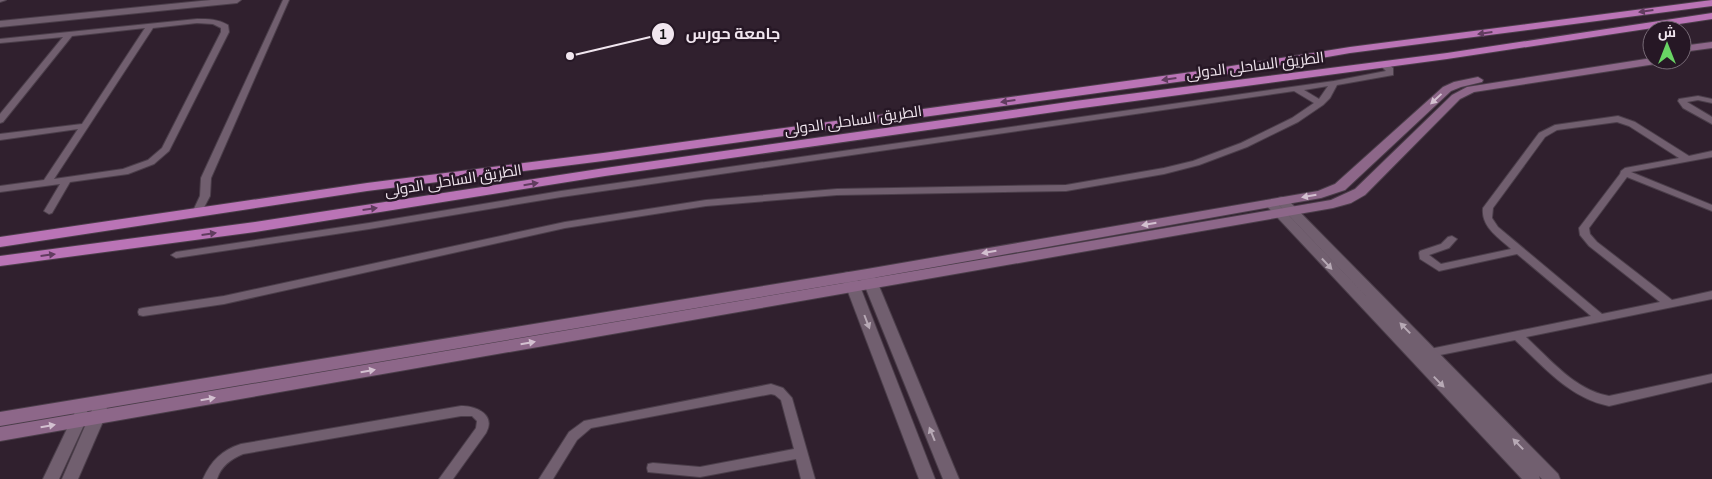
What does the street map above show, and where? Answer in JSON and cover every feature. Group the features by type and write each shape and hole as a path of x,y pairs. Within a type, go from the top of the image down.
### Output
{"highway":[{"name":"الطريق الساحلى الدولى","path":"0,242 367,187 603,157 1206,74 1340,52 1712,3"},
{"name":"الطريق الساحلى الدولى","path":"0,261 255,228 605,172 1033,111 1447,56 1712,16"},
{"path":"1424,42 1430,50 1447,56"}],"main road":[{"path":"1692,47 1712,44"},
{"path":"1692,56 1712,53"},
{"path":"1281,207 1340,187 1443,92 1452,86 1473,80 1642,55"},
{"path":"0,420 851,282 1281,207 1333,204 1356,195 1456,97 1465,91 1642,63"},
{"path":"0,434 851,282"}],"street":[{"path":"0,18 177,0"},
{"path":"0,24 237,0"},
{"path":"197,213 205,196 206,178 286,0"},
{"path":"0,41 151,25 210,21 220,23 225,27 225,32 171,140 161,155 139,168 125,172 0,189"},
{"path":"47,183 151,25"},
{"path":"0,120 70,33"},
{"path":"176,255 369,226 561,194 1334,83 1390,73 1390,70 1383,64"},
{"path":"144,312 233,298 565,225 706,203 837,192 1066,188 1164,171 1196,163 1244,145 1295,120 1320,103 1327,96 1334,83"},
{"path":"1295,88 1320,103"},
{"path":"1712,101 1698,98 1682,102 1712,121"},
{"path":"1600,318 1491,225 1486,211 1546,132 1554,128 1612,119 1622,120 1632,124 1686,158"},
{"path":"0,137 82,129"},
{"path":"0,142 82,129"},
{"path":"1669,304 1593,244 1584,231 1585,225 1624,174 1634,167 1711,155"},
{"path":"1624,174 1712,208"},
{"path":"49,211 68,180"},
{"path":"1281,207 1429,353 1552,479"},
{"path":"1281,207 1415,356 1532,479"},
{"path":"1452,239 1445,246 1424,253 1424,257 1440,268 1520,250"},
{"path":"869,279 951,479"},
{"path":"851,282 927,479"},
{"path":"1415,356 1712,295"},
{"path":"1517,335 1577,390 1600,400 1610,401 1712,378"},
{"path":"546,479 573,436 588,424 771,389 782,393 786,398 808,479"},
{"path":"70,479 104,402"},
{"path":"51,479 86,405"},
{"path":"210,479 213,470 221,460 241,449 461,410 473,411 482,416 482,430 446,479"},
{"path":"653,468 700,472 801,453"}],"place":[{"name":"جامعة حورس","path":"570,56"}]}
